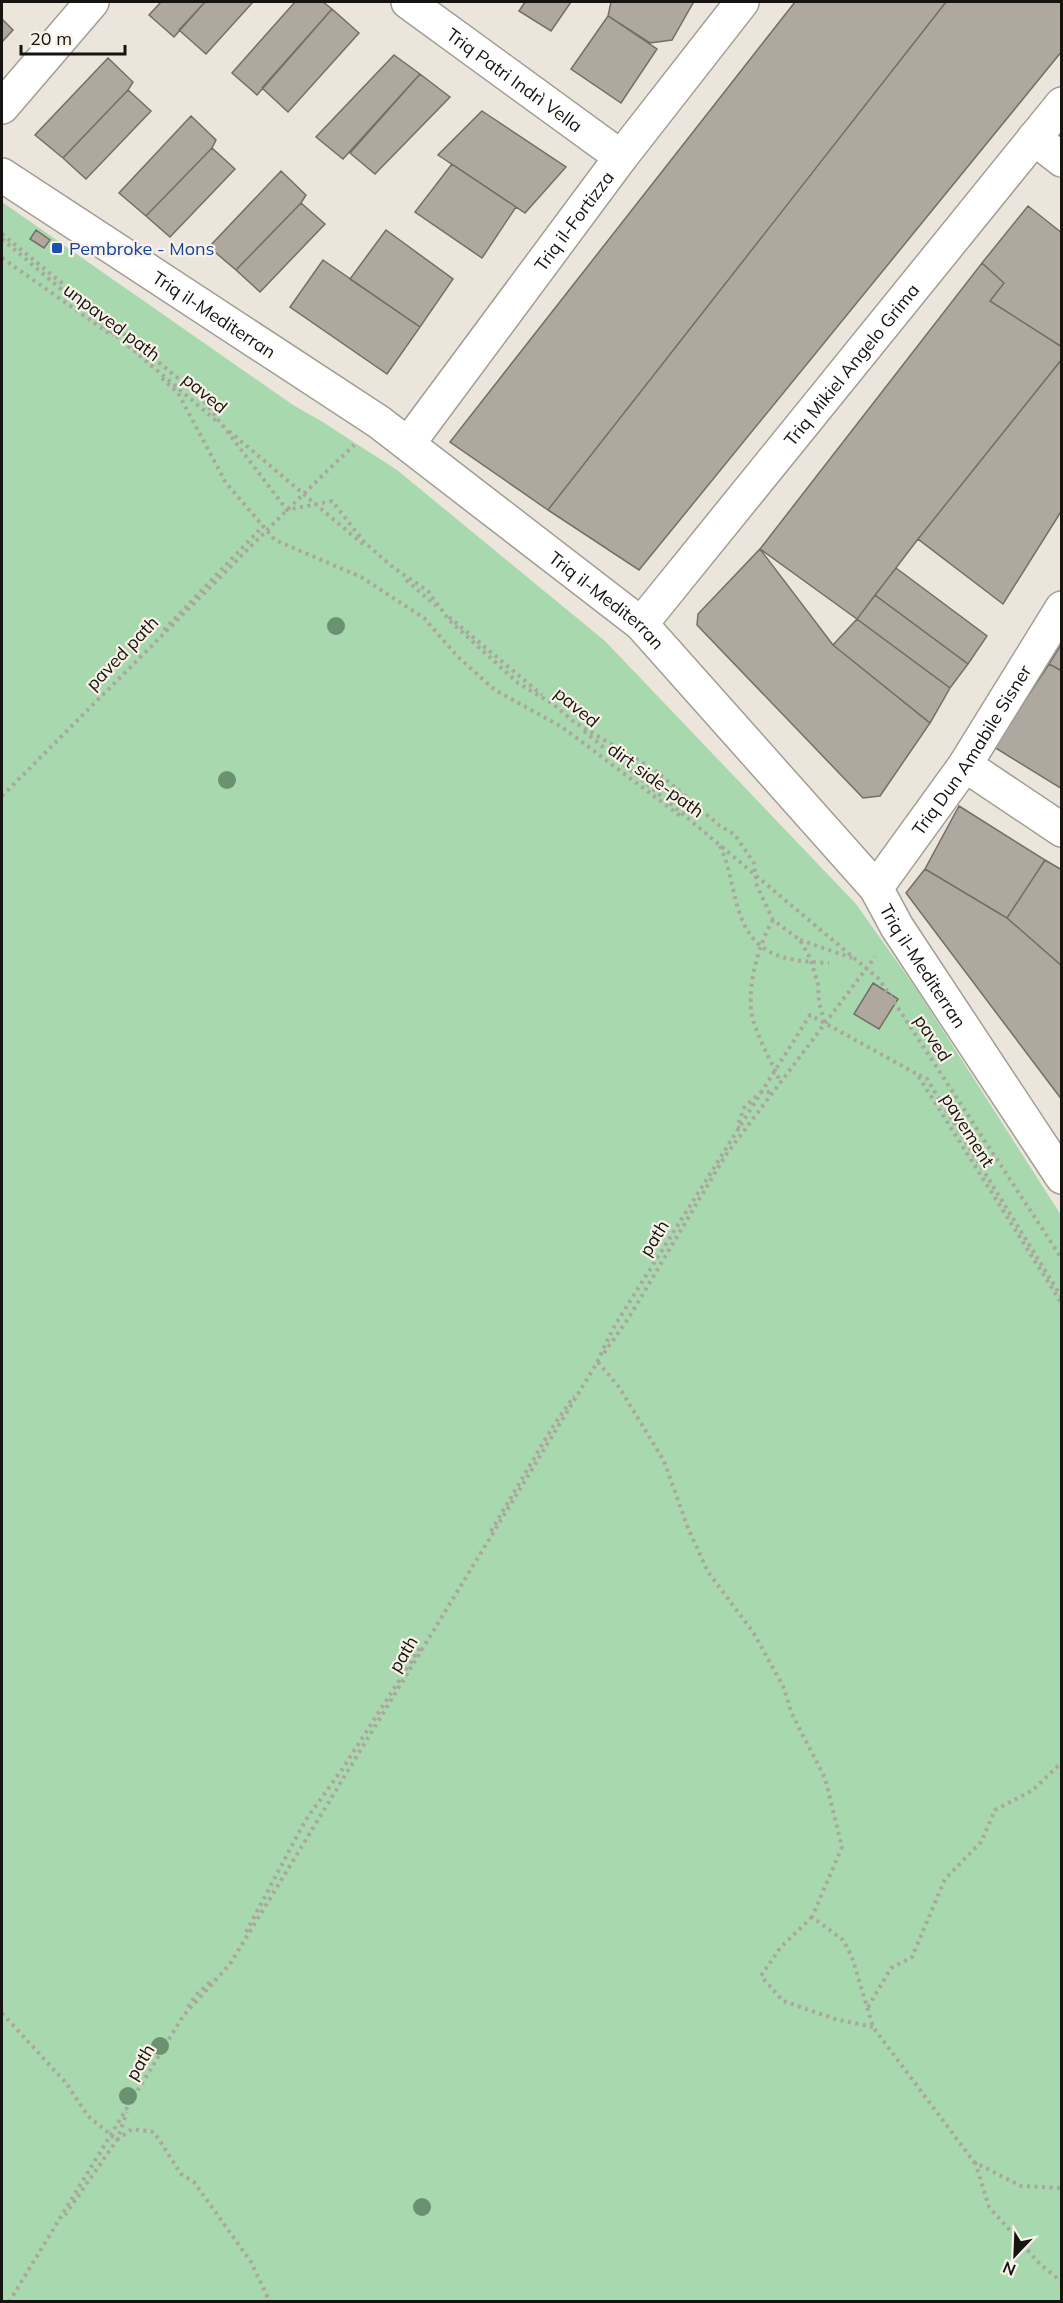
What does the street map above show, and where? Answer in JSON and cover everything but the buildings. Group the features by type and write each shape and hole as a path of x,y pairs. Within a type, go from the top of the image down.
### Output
{"street":[{"path":"2,106 92,2"},
{"name":"Triq Patri Indrì Vella","path":"408,2 621,158"},
{"name":"Triq il-Fortizza","path":"408,444 621,158 742,2"},
{"name":"Triq Mikiel Angelo Grima","path":"640,624 1062,104"},
{"path":"1034,138 1062,160"},
{"name":"Triq il-Mediterran","path":"2,175 379,422 640,624 876,888 897,927 1062,1177"},
{"name":"Triq Dun Amabile Sisner","path":"876,888 965,765 1062,608"},
{"path":"965,765 1062,830"}],"path":[{"path":"2,234 201,397 286,510"},
{"name":"paved","path":"2,239 879,979 1062,1259"},
{"name":"unpaved path","path":"2,258 132,350 178,393 226,483 263,526"},
{"path":"2,798 286,510 379,422"},
{"path":"286,510 332,501 365,543 414,584 428,591 449,620 518,682 554,704 574,722 656,771 719,825 735,835 754,863 757,886 773,920 800,940 870,964"},
{"name":"paved path","path":"2,798 263,526"},
{"name":"dirt side-path","path":"263,526 275,540 361,577 424,618 459,657 495,690 562,727 717,842 727,860 741,918 756,940 771,955 802,962 829,963"},
{"path":"773,920 765,933 756,957 751,991 753,1021 781,1083"},
{"path":"9,2301 43,2246 117,2140 128,2108 196,1995 230,1964 305,1821 343,1768 439,1617 552,1428 628,1319 725,1156 826,1025 897,927"},
{"path":"800,940 810,958 818,984 819,1002 826,1025"},
{"name":"pavement","path":"810,1014 917,1074 1062,1304"},
{"name":"path","path":"230,1964 597,1364 615,1326 810,1014"},
{"path":"917,1074 927,1079 1062,1298"},
{"path":"745,1130 737,1127 744,1108 761,1092 774,1093"},
{"path":"597,1364 619,1387 664,1461 688,1528 708,1572 758,1641 783,1686 792,1714 825,1778 842,1847 812,1917 780,1948 761,1976 783,2001 835,2019 873,2027"},
{"path":"867,2008 891,1968 912,1957 945,1879 981,1842 995,1810 1033,1790 1062,1762"},
{"path":"812,1917 843,1940 852,1957 873,2027 974,2162 989,2207 1040,2264 1062,2282"},
{"path":"1062,1977 1062,1983"},
{"path":"2,2013 66,2083 87,2116 117,2140"},
{"name":"path","path":"9,2301 183,2016"},
{"path":"117,2140 132,2129 154,2132 181,2174 194,2182 251,2262 270,2301"},
{"path":"974,2162 1022,2186 1062,2188"}],"green space":[{"path":"2,202 293,405 397,470 605,641 856,904 917,990 1061,1215 1061,2301 2,2301"}],"place":[{"name":"Pembroke - Mons","path":"57,248"}]}
